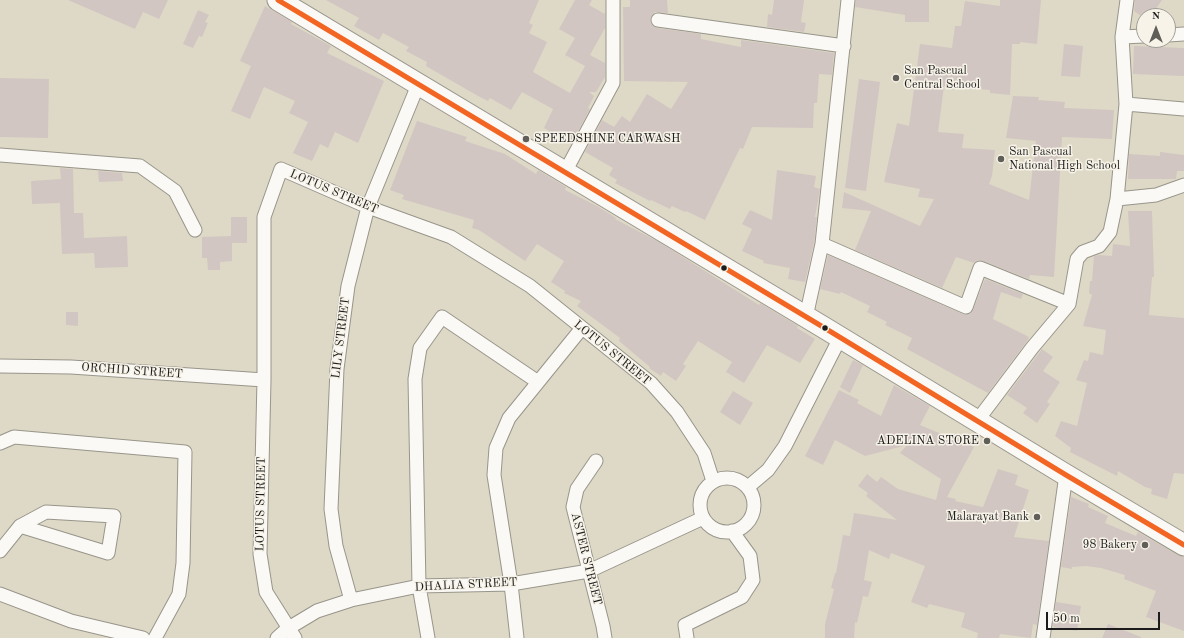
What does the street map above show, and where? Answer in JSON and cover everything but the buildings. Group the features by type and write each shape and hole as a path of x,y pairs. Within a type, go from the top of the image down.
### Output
{"main road":[{"path":"278,0 806,317 1066,476 1184,545"}],"street":[{"path":"565,172 613,83 613,0"},
{"path":"806,317 822,244 848,0"},
{"path":"977,421 1032,348 1069,304 1077,259 1083,252 1099,246 1110,232 1117,199 1126,104 1122,37 1127,0"},
{"path":"658,20 844,46"},
{"path":"1122,37 1136,36"},
{"name":"LILY STREET","path":"351,600 336,546 331,509 337,369 348,286 368,207 418,85"},
{"path":"1126,104 1184,108"},
{"path":"0,155 140,166 175,191 195,230"},
{"name":"LOTUS STREET","path":"291,633 266,592 260,554 264,380 264,217 281,169 368,207 451,237 530,286 651,383 677,412 704,454 713,481"},
{"path":"1117,199 1156,195 1184,185"},
{"path":"822,244 966,307 980,268 1069,304"},
{"path":"428,638 419,586 416,379 420,348 442,317 538,382"},
{"path":"517,638 511,584 494,476 496,448 509,418 582,328"},
{"path":"748,487 768,470 785,446 840,338"},
{"name":"ORCHID STREET","path":"0,366 71,367 264,380"},
{"path":"0,443 14,437 185,452 183,563 179,594 155,638"},
{"name":"ASTER STREET","path":"596,461 577,489 573,507 603,626 604,638"},
{"path":"1043,638 1066,476"},
{"path":"722,478 732,478 740,481 748,487 754,500 753,513 748,522 741,528 732,531 716,529 703,518 700,510 702,494 713,481 722,478"},
{"path":"0,551 20,526 46,512 114,516 108,553 20,526"},
{"name":"DHALIA STREET","path":"277,638 291,633 317,611 351,600 419,586 511,584 589,571 703,518"},
{"path":"687,638 685,624 742,597 753,580 750,556 732,531"},
{"path":"0,594 71,621 143,638"}],"transit line":[{"path":"278,0 1184,545"}],"place":[{"name":"San Pascual Central School","path":"896,78"},
{"name":"SPEEDSHINE CARWASH","path":"526,139"},
{"name":"San Pascual National High School","path":"1001,159"},
{"name":"ADELINA STORE","path":"987,441"},
{"name":"Malarayat Bank","path":"1037,517"},
{"name":"98 Bakery","path":"1145,545"}]}
